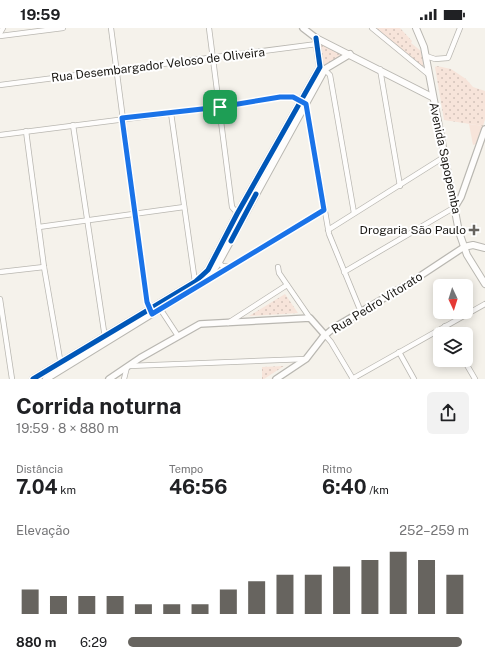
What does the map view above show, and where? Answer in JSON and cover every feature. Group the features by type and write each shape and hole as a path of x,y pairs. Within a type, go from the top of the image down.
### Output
{"main road":[{"name":"Avenida Sapopemba","path":"416,28 426,56 432,97 464,246 485,284"},
{"path":"316,41 350,54 432,97"},
{"path":"316,41 323,68"},
{"path":"159,307 195,282 208,270 237,214 323,68 350,54"},
{"path":"46,379 62,366 105,339 207,280 220,262 303,103"},
{"path":"464,246 473,245 485,248"},
{"path":"33,379 62,366"}],"street":[{"path":"0,34 4,28"},
{"path":"0,34 63,28"},
{"path":"111,28 135,214 151,312"},
{"path":"209,28 232,207 237,214 243,217"},
{"path":"303,28 316,41"},
{"path":"372,28 428,74"},
{"path":"426,56 435,59 446,59 449,57 460,28"},
{"name":"Rua Desembargador Veloso de Oliveira","path":"0,85 213,58 316,41"},
{"path":"323,68 330,75 354,213"},
{"path":"380,69 400,186"},
{"path":"0,135 122,118 220,107 280,97 293,97 303,103 328,230 361,312"},
{"path":"172,113 195,282"},
{"path":"73,125 105,339"},
{"path":"344,272 455,207 461,197 485,129"},
{"path":"26,131 44,267 62,366"},
{"path":"328,230 444,157"},
{"path":"39,227 184,208"},
{"path":"207,280 324,210"},
{"name":"Rua Pedro Vitorato","path":"276,379 306,359 325,335 336,326 408,284 464,246"},
{"path":"220,262 222,266 231,267"},
{"path":"0,272 44,267"},
{"path":"278,267 279,273 287,285 310,318 331,342 353,379 485,304"},
{"path":"228,323 287,285"},
{"path":"0,299 12,379"},
{"path":"159,307 178,336"},
{"path":"109,379 200,324 310,318"},
{"path":"399,352 414,379"},
{"path":"128,367 306,359"},
{"path":"124,379 128,367"},
{"path":"468,367 475,379"}],"shaded area":[{"path":"374,28 400,28 412,41 411,43 421,51 424,70"},
{"path":"316,38 350,54 325,69 320,67"},
{"path":"437,66 451,69 466,79 473,87 485,91 485,119 483,126 444,120 435,67"},
{"path":"469,124 483,126 476,144 473,145"},
{"path":"285,294 298,313 249,316"},
{"path":"284,366 264,379 262,379 262,367"}],"cycle path":[{"path":"33,379 195,282 208,270 237,214 320,67 316,38"},
{"path":"231,241 256,194"}],"place":[{"name":"Drogaria São Paulo","path":"474,230"}],"route":[{"path":"280,97 293,97 306,104 324,210 207,280 199,287 161,310 152,314 147,302 122,118 220,107 280,97"}]}
